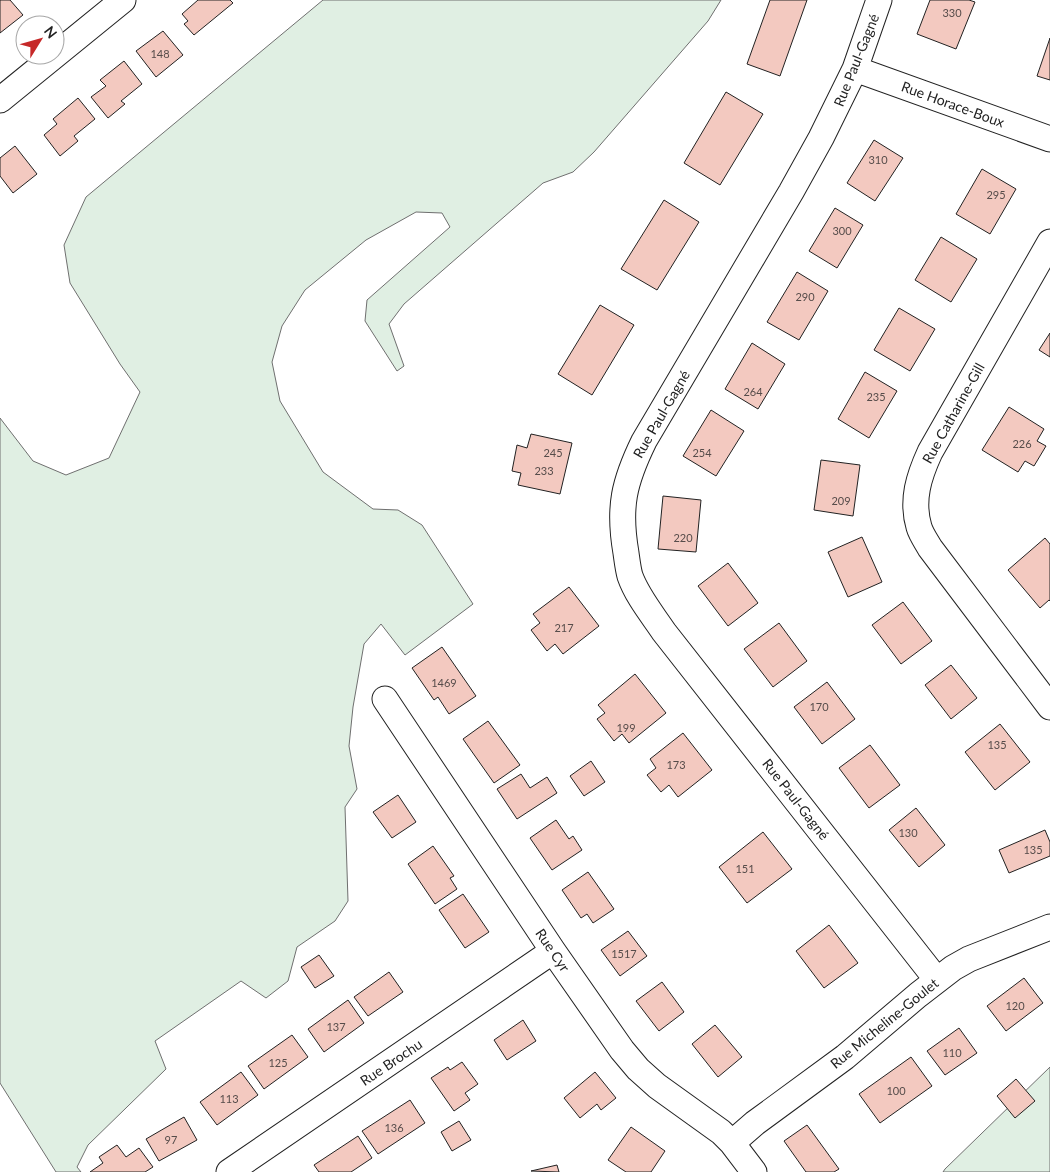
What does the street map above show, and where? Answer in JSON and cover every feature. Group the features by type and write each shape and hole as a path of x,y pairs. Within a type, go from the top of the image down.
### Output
{"street":[{"path":"0,100 123,0"},
{"name":"Rue Paul-Gagné","path":"880,0 855,69 821,138 632,464 624,490 622,515 630,575 644,602 664,632 937,980"},
{"name":"Rue Horace-Boux","path":"855,69 1050,139"},
{"name":"Rue Catharine-Gill","path":"1050,242 930,452 921,472 916,490 916,510 919,528 930,548 1043,681 1050,707"},
{"name":"Rue Cyr","path":"385,699 553,951 622,1050 638,1069 657,1086 721,1132 754,1172"},
{"name":"Rue Micheline-Goulet","path":"732,1143 755,1123 845,1057 937,980 968,959 1050,927"},
{"name":"Rue Brochu","path":"229,1172 553,951"}],"green space":[{"path":"323,0 721,0 708,21 594,152 573,172 543,183 404,304 389,324 404,366 397,371 365,321 367,300 450,227 442,213 416,212 366,240 305,290 282,326 272,362 280,401 323,472 373,509 398,510 422,525 473,604 405,655 381,624 364,644 353,707 349,746 357,789 345,807 348,901 335,921 297,947 288,981 266,998 241,981 155,1041 166,1069 88,1145 77,1167 81,1172 56,1172 0,1083 0,418 33,461 66,475 109,458 140,392 120,364 70,283 64,245 86,197"},
{"path":"1050,1067 1050,1172 943,1172 945,1169"}],"building":[{"path":"0,0 10,0 23,15 15,15 15,21 0,33"},
{"path":"198,0 230,0 233,3 194,35 184,24 188,21 182,14"},
{"path":"770,0 807,0 780,76 747,64"},
{"path":"930,0 969,0 975,2 956,49 917,34"},
{"path":"163,31 183,55 156,77 136,51"},
{"path":"1050,38 1050,80 1037,76"},
{"path":"124,61 142,84 121,101 125,104 108,118 91,97 106,86 100,80"},
{"path":"726,92 763,114 720,185 684,163"},
{"path":"78,98 95,119 74,136 78,141 60,156 44,135 57,124 53,119"},
{"path":"874,140 903,158 875,201 847,183"},
{"path":"15,146 37,174 13,193 0,176 0,158"},
{"path":"982,169 1016,189 990,234 956,214"},
{"path":"664,200 699,222 657,290 621,269"},
{"path":"835,208 863,225 837,268 809,251"},
{"path":"941,237 977,259 951,302 915,280"},
{"path":"797,272 828,291 799,340 767,322"},
{"path":"600,305 634,325 592,395 558,374"},
{"path":"899,308 935,329 910,371 874,350"},
{"path":"1050,333 1050,357 1039,350"},
{"path":"752,343 785,364 758,409 725,389"},
{"path":"865,372 897,391 869,438 838,419"},
{"path":"1009,407 1044,429 1037,441 1046,446 1034,466 1025,461 1018,472 982,450"},
{"path":"711,410 744,431 716,476 683,456"},
{"path":"531,434 572,443 560,494 518,485 521,473 512,471 517,445 527,448"},
{"path":"821,460 860,465 853,516 814,510"},
{"path":"663,496 701,500 696,552 658,549"},
{"path":"862,537 882,582 848,597 828,552"},
{"path":"1045,538 1050,544 1050,601 1040,608 1008,570"},
{"path":"728,563 758,603 728,626 698,586"},
{"path":"569,587 599,626 563,654 555,644 547,651 531,630 540,623 533,614"},
{"path":"903,602 932,641 901,664 872,625"},
{"path":"779,623 807,661 773,687 744,649"},
{"path":"442,647 476,696 449,714 438,697 434,700 412,668"},
{"path":"951,665 977,698 951,719 925,685"},
{"path":"635,674 666,713 629,743 622,734 614,741 597,719 605,713 598,705"},
{"path":"827,682 855,719 822,744 794,707"},
{"path":"488,721 520,765 494,783 463,739"},
{"path":"1000,724 1030,762 995,790 965,752"},
{"path":"683,733 712,770 678,797 669,785 661,792 647,775 656,768 650,759"},
{"path":"870,745 900,785 869,808 839,768"},
{"path":"591,761 605,782 584,796 570,776"},
{"path":"521,774 530,788 547,777 557,793 517,819 497,789"},
{"path":"398,795 416,822 392,838 373,812"},
{"path":"916,808 945,845 919,867 889,830"},
{"path":"556,820 569,839 573,836 582,850 552,870 530,838"},
{"path":"1045,830 1050,842 1050,856 1009,873 999,850"},
{"path":"763,832 792,869 747,903 719,867"},
{"path":"433,846 454,876 450,878 457,889 435,904 408,864"},
{"path":"588,872 614,909 593,923 587,914 581,918 562,890"},
{"path":"463,894 489,932 465,948 439,910"},
{"path":"829,925 858,963 824,988 796,951"},
{"path":"628,931 647,956 620,976 601,950"},
{"path":"319,955 334,976 315,988 301,967"},
{"path":"389,972 403,992 368,1016 354,997"},
{"path":"1024,978 1043,1003 1006,1031 987,1006"},
{"path":"662,982 684,1012 659,1031 636,1001"},
{"path":"348,1000 364,1023 324,1052 308,1029"},
{"path":"523,1020 536,1041 507,1060 494,1040"},
{"path":"715,1025 742,1057 718,1077 692,1044"},
{"path":"959,1028 977,1053 945,1075 927,1051"},
{"path":"292,1035 308,1057 264,1089 248,1066"},
{"path":"911,1057 932,1086 880,1123 859,1094"},
{"path":"462,1062 478,1084 465,1093 470,1100 454,1111 431,1078 448,1067 450,1070"},
{"path":"241,1072 258,1095 217,1125 200,1102"},
{"path":"595,1072 616,1098 601,1110 597,1104 580,1118 564,1098"},
{"path":"1016,1079 1035,1101 1015,1118 997,1096"},
{"path":"410,1100 425,1123 378,1154 362,1131"},
{"path":"184,1117 197,1140 159,1161 146,1139"},
{"path":"459,1121 471,1140 452,1151 441,1132"},
{"path":"807,1125 839,1169 834,1172 806,1172 784,1141"},
{"path":"631,1127 665,1151 651,1172 626,1172 608,1160"},
{"path":"358,1136 372,1158 351,1172 319,1172 314,1165"},
{"path":"117,1145 126,1157 139,1148 153,1167 145,1172 90,1172 103,1163 99,1157"},
{"path":"557,1165 559,1172 531,1171"}]}
